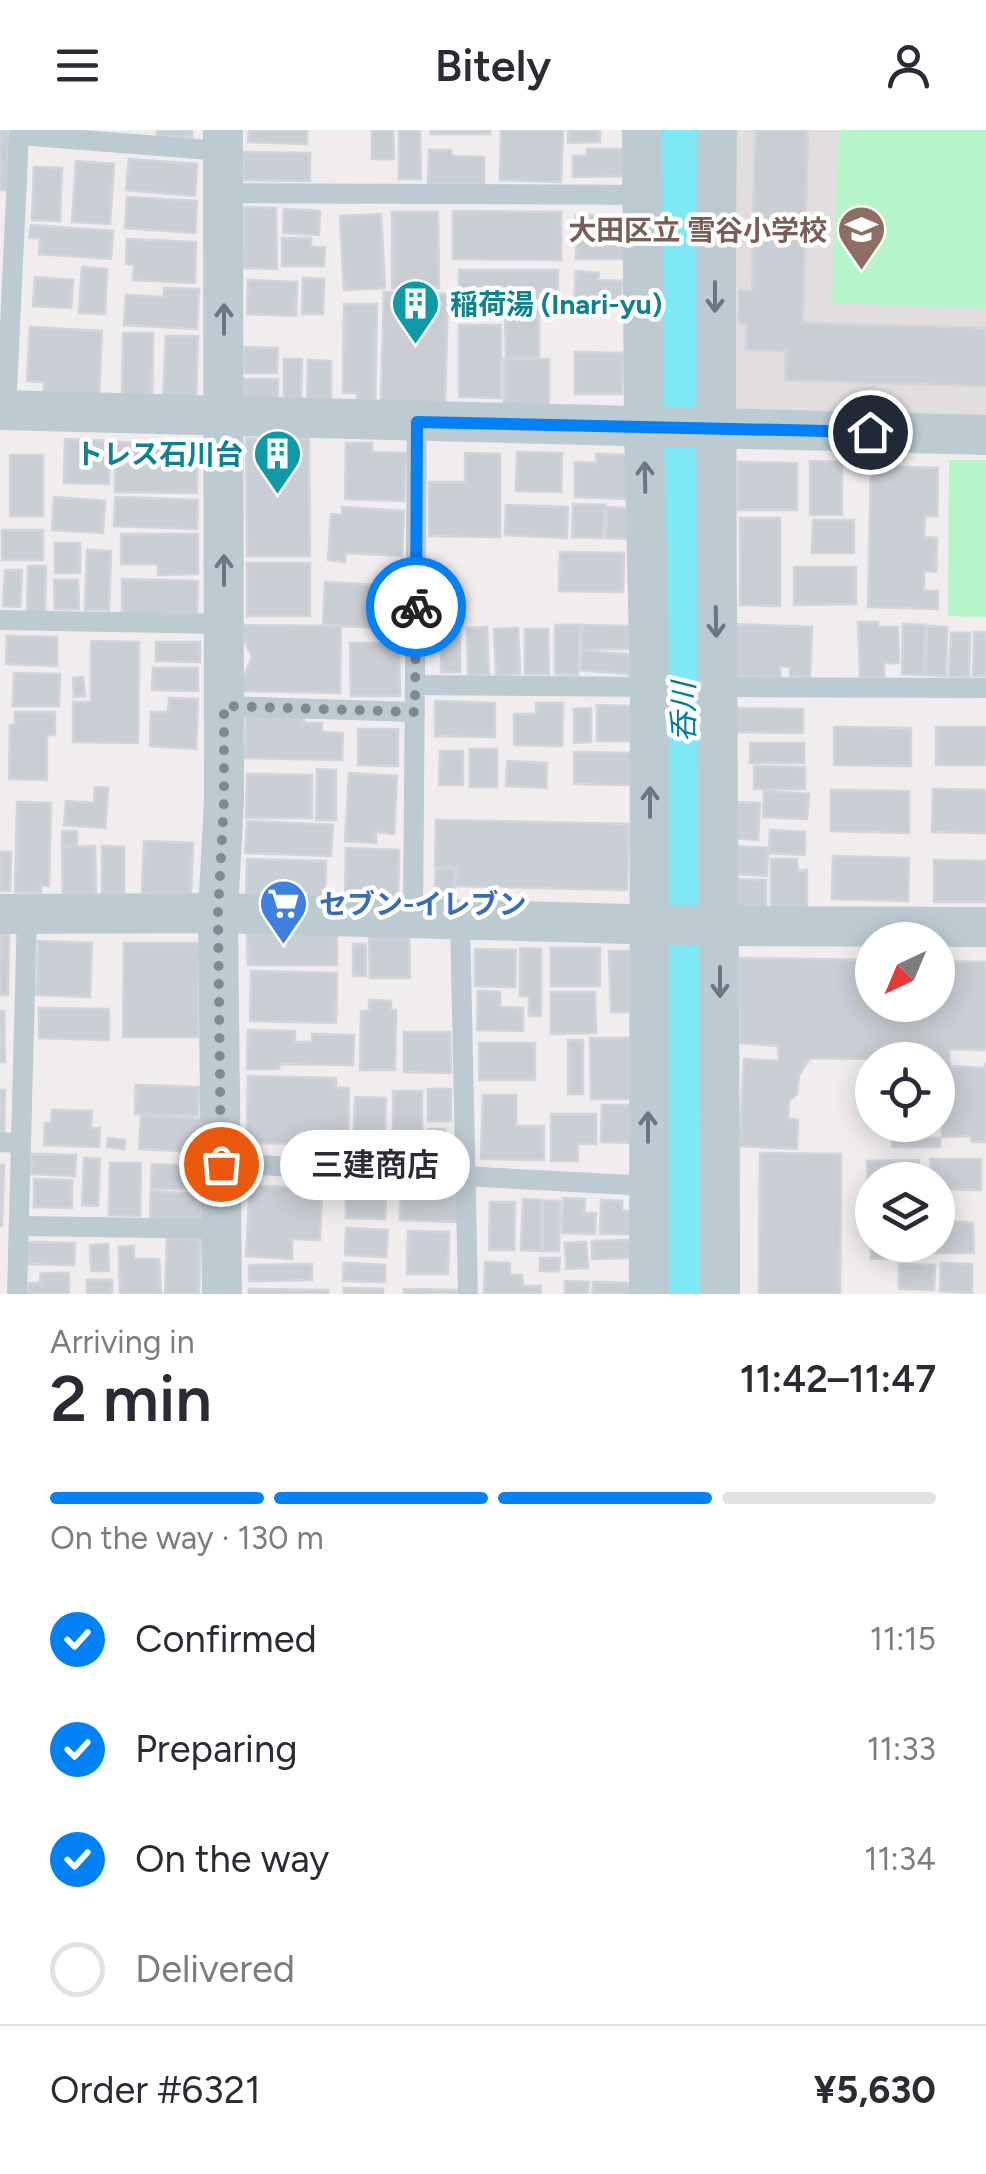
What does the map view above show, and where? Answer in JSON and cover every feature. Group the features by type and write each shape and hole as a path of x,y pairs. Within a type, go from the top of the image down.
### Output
{"street":[{"path":"642,130 652,427 649,1294"},
{"path":"717,130 710,429 717,687 712,926 720,1294"},
{"path":"222,1294 218,913 224,800 223,140"},
{"path":"3,410 986,435"},
{"path":"13,914 218,913 712,926 986,927"}],"lane":[{"path":"3,410 19,135 223,140"},
{"path":"224,193 642,196"},
{"path":"413,918 417,422"},
{"path":"0,620 224,624"},
{"path":"415,685 650,687"},
{"path":"717,687 986,688"},
{"path":"224,706 415,712"},
{"path":"13,914 11,1143 20,1226 16,1294"},
{"path":"460,919 468,1294"},
{"path":"221,1164 648,1186"},
{"path":"20,1226 222,1229"}],"shaded area":[{"name":"大田区立 雪谷小学校","path":"737,130 986,130 986,419 737,415"}],"green space":[{"path":"839,130 986,130 986,309 832,303"},
{"path":"949,460 986,460 986,617 948,616"}],"water":[{"name":"呑川","path":"658,130 703,130 703,1294 667,1294"}],"building":[{"path":"0,130 9,130 7,190 0,190"},
{"path":"157,130 192,130 192,137 157,136"},
{"path":"249,130 307,130 307,144 248,142"},
{"path":"372,130 393,130 394,159 372,159"},
{"path":"399,130 420,130 421,179 399,179"},
{"path":"431,130 490,130 490,134 431,134"},
{"path":"501,130 563,130 561,182 500,180"},
{"path":"568,130 600,130 600,142 568,143"},
{"path":"755,130 808,130 803,323 986,328 986,386 785,380 786,351 746,350 746,324 738,323 739,290 752,291"},
{"path":"587,149 627,149 628,176 573,177 573,156 586,156"},
{"path":"429,150 451,150 452,156 484,157 484,184 428,184"},
{"path":"243,152 310,153 310,181 243,180"},
{"path":"129,159 197,164 195,196 126,190"},
{"path":"76,161 114,164 110,224 72,222"},
{"path":"34,167 62,168 60,221 32,220"},
{"path":"127,197 197,201 195,233 125,228"},
{"path":"244,207 276,208 277,269 243,268"},
{"path":"284,209 320,211 319,235 283,233"},
{"path":"453,211 561,212 561,260 453,259"},
{"path":"392,212 438,212 439,288 392,289"},
{"path":"381,214 385,288 344,290 340,216"},
{"path":"576,215 624,216 624,259 576,259"},
{"path":"31,225 113,231 111,259 39,254 40,238 29,238"},
{"path":"282,238 311,238 311,247 325,247 324,266 282,266"},
{"path":"127,239 196,242 195,283 133,280 134,265 126,264"},
{"path":"82,267 107,269 105,314 79,313"},
{"path":"459,270 558,270 558,316 459,316"},
{"path":"576,271 599,273 598,280 622,281 620,307 574,304"},
{"path":"35,277 73,280 71,308 33,306"},
{"path":"303,278 324,279 323,314 302,314"},
{"path":"248,280 297,282 296,316 247,314"},
{"path":"164,288 199,289 197,329 124,325 126,295 164,297"},
{"name":"稲荷湯 (Inari-yu)","path":"384,292 448,294 445,403 381,401"},
{"path":"344,304 377,304 375,404 357,404 357,393 343,393"},
{"path":"505,318 539,318 539,357 506,357"},
{"path":"459,325 501,325 501,398 459,397"},
{"path":"30,327 102,331 99,397 43,395 44,382 27,381"},
{"path":"123,333 153,333 152,400 122,399"},
{"path":"166,336 198,336 196,402 163,400"},
{"path":"244,347 278,348 277,373 244,373"},
{"path":"575,352 623,353 622,394 575,394"},
{"path":"284,359 302,359 301,403 284,403"},
{"path":"504,359 549,359 549,411 504,411"},
{"path":"308,360 331,361 331,404 307,403"},
{"path":"243,379 278,379 278,402 243,402"},
{"name":"トレス石川台","path":"246,438 309,438 310,556 247,556"},
{"path":"65,439 110,441 109,484 64,483"},
{"path":"115,442 198,443 197,493 115,492"},
{"path":"346,443 372,443 372,452 406,453 404,501 345,499"},
{"path":"517,452 562,453 561,492 516,491"},
{"path":"465,453 500,454 500,537 429,536 429,482 465,482"},
{"path":"596,454 631,455 630,499 575,497 575,462 596,463"},
{"path":"10,455 43,455 43,516 10,516"},
{"path":"810,461 842,462 842,515 810,515"},
{"path":"738,462 797,463 797,510 738,510"},
{"path":"871,466 938,468 937,516 925,516 924,537 937,538 936,572 924,571 924,591 938,591 938,609 868,607"},
{"path":"54,497 105,501 103,533 52,530"},
{"path":"115,497 198,500 197,529 114,526"},
{"path":"573,504 605,505 603,538 572,537"},
{"path":"506,505 568,507 567,538 505,535"},
{"path":"342,507 404,511 402,556 345,553 345,562 328,560 331,514 342,515"},
{"path":"607,507 637,509 637,539 606,538"},
{"path":"740,518 780,518 780,606 740,605"},
{"path":"813,520 854,520 854,553 812,553"},
{"path":"2,530 43,530 43,560 2,560"},
{"path":"121,534 198,534 198,574 158,575 158,564 121,564"},
{"path":"55,543 80,543 80,573 55,573"},
{"path":"87,550 111,551 109,610 85,610"},
{"path":"560,552 624,553 623,592 559,591"},
{"path":"247,563 310,563 310,616 247,616"},
{"path":"28,566 46,566 45,612 27,612"},
{"path":"794,567 856,567 856,604 794,605"},
{"path":"5,570 22,570 20,607 3,606"},
{"path":"122,579 198,581 197,615 122,614"},
{"path":"54,580 78,580 79,609 55,609"},
{"path":"325,582 380,585 378,628 323,625"},
{"path":"858,622 898,627 899,663 884,663 884,678 860,678"},
{"path":"734,624 812,627 810,677 790,676 790,667 780,666 780,678 733,676"},
{"path":"903,624 925,625 924,675 902,674"},
{"path":"238,625 341,626 340,693 238,691 252,657"},
{"path":"555,625 580,625 578,675 555,674"},
{"path":"582,625 630,626 630,649 582,649"},
{"path":"441,626 460,626 460,672 441,672"},
{"path":"927,626 947,627 946,676 926,675"},
{"path":"487,627 489,674 468,675 467,628"},
{"path":"518,628 520,674 496,675 494,629"},
{"path":"525,629 548,629 549,674 525,674"},
{"path":"974,632 986,632 986,676 973,676"},
{"path":"951,633 970,633 969,677 949,676"},
{"path":"7,636 57,637 57,666 6,664"},
{"path":"91,641 139,642 138,743 73,742 73,702 91,702"},
{"path":"156,642 200,642 200,662 156,661"},
{"path":"350,643 399,643 400,696 351,696"},
{"path":"582,651 636,655 635,675 580,670"},
{"path":"153,668 198,668 198,691 152,690"},
{"path":"14,673 60,674 59,706 13,706"},
{"path":"83,677 85,696 74,697 73,678"},
{"path":"169,698 198,699 196,749 150,746 151,712 168,712"},
{"path":"435,701 495,703 495,737 435,736"},
{"path":"536,703 563,703 562,746 514,745 514,714 536,714"},
{"path":"597,705 632,706 632,741 597,741"},
{"path":"591,708 591,742 574,743 574,709"},
{"path":"731,708 803,709 803,733 731,732"},
{"path":"15,712 55,712 55,735 47,735 47,780 9,779 10,725 15,725"},
{"path":"246,713 304,714 304,723 322,723 322,732 343,733 342,760 245,758"},
{"path":"834,727 911,728 911,766 834,765"},
{"path":"936,727 986,727 986,765 936,765"},
{"path":"358,729 398,729 398,766 358,765"},
{"path":"750,743 804,743 804,763 750,763"},
{"path":"470,749 497,749 497,787 470,787"},
{"path":"440,751 463,751 463,785 439,785"},
{"path":"574,752 634,753 633,785 574,784"},
{"path":"507,761 547,763 546,788 506,786"},
{"path":"754,766 805,767 805,789 754,789"},
{"path":"317,769 336,770 336,820 316,820"},
{"path":"349,773 397,776 394,834 376,832 376,843 345,841"},
{"path":"247,774 312,775 312,818 246,818"},
{"path":"95,787 108,788 105,828 64,825 66,801 94,803"},
{"path":"933,789 986,790 986,833 932,832"},
{"path":"831,790 909,791 909,833 831,831"},
{"path":"764,791 809,794 807,819 763,817"},
{"path":"17,802 51,803 49,886 41,885 41,893 15,892"},
{"path":"735,802 760,803 758,840 733,838"},
{"path":"436,820 629,824 627,890 455,886 456,868 435,867"},
{"path":"247,821 333,825 331,856 245,853"},
{"path":"770,830 805,832 805,855 769,853"},
{"path":"62,831 77,831 77,845 62,845"},
{"path":"144,841 193,843 191,895 142,893"},
{"path":"95,846 96,895 63,895 62,847"},
{"path":"102,846 124,847 124,897 102,896"},
{"path":"733,846 768,848 767,876 731,874"},
{"path":"346,848 399,850 398,902 345,900"},
{"path":"0,852 11,852 10,891 0,891"},
{"path":"833,856 909,858 908,901 832,899"},
{"path":"247,859 326,861 325,900 246,899"},
{"path":"771,859 797,859 798,871 807,870 807,910 771,910"},
{"path":"934,860 986,861 986,902 934,902"},
{"path":"436,868 455,868 454,903 434,902"},
{"path":"734,879 766,880 766,911 734,911"},
{"path":"247,931 337,931 337,965 248,965"},
{"path":"409,934 410,978 370,978 369,935"},
{"path":"0,935 9,935 8,995 0,995"},
{"path":"38,941 92,943 90,997 36,995"},
{"path":"124,943 199,943 198,1037 123,1037"},
{"path":"353,944 366,944 366,976 353,976"},
{"path":"520,948 541,949 541,1016 529,1016 529,996 520,996"},
{"path":"551,948 600,948 600,986 551,986"},
{"path":"475,949 516,950 515,987 475,986"},
{"path":"609,951 635,951 636,1012 611,1012"},
{"path":"738,958 855,960 855,1022 955,1022 955,961 986,962 986,1050 955,1049 955,1042 855,1042 855,1059 810,1058 799,1075 797,1094 789,1101 788,1119 798,1120 797,1149 739,1146 744,1059 779,1061 778,1046 740,1043"},
{"path":"251,971 337,973 336,1023 250,1021"},
{"path":"478,991 500,992 500,1007 523,1008 523,1031 477,1030"},
{"path":"551,992 595,992 596,1033 551,1034"},
{"path":"369,1000 391,1001 391,1010 396,1010 395,1070 360,1070 361,1011 369,1011"},
{"path":"39,1008 109,1009 109,1040 39,1038"},
{"path":"0,1011 4,1011 5,1062 0,1062"},
{"path":"248,1030 295,1031 295,1042 312,1042 312,1034 354,1035 353,1065 280,1064 279,1069 247,1069"},
{"path":"404,1032 450,1032 451,1073 404,1072"},
{"path":"590,1038 636,1038 636,1099 591,1099"},
{"path":"568,1040 583,1040 583,1094 568,1094"},
{"path":"479,1043 535,1043 535,1080 479,1080"},
{"path":"986,1063 986,1142 972,1142 970,1136 955,1137 955,1066 985,1068"},
{"path":"248,1076 336,1078 336,1088 349,1088 348,1145 256,1143 247,1134"},
{"path":"136,1085 199,1087 198,1116 135,1114"},
{"path":"428,1089 451,1089 451,1121 428,1121"},
{"path":"0,1090 5,1090 4,1131 0,1131"},
{"path":"393,1091 422,1091 422,1160 402,1160 402,1136 393,1136"},
{"path":"483,1095 516,1095 516,1126 544,1126 544,1160 481,1159"},
{"path":"355,1097 386,1098 384,1153 353,1152"},
{"path":"602,1105 635,1105 633,1143 601,1142"},
{"path":"52,1110 92,1111 91,1128 100,1128 99,1147 44,1145 45,1123 51,1123"},
{"path":"551,1114 596,1114 596,1144 578,1144 578,1161 551,1161"},
{"path":"141,1116 201,1119 199,1152 139,1149"},
{"path":"428,1129 445,1129 446,1159 428,1160"},
{"path":"108,1138 125,1140 124,1149 107,1147"},
{"path":"892,1142 940,1142 940,1147 892,1147"},
{"path":"760,1153 841,1154 840,1294 759,1294"},
{"path":"32,1154 76,1155 75,1176 31,1174"},
{"path":"84,1158 100,1159 98,1206 82,1205"},
{"path":"930,1159 981,1159 981,1190 955,1189 955,1162"},
{"path":"919,1160 919,1162 867,1161"},
{"path":"110,1163 141,1163 140,1216 109,1215"},
{"path":"152,1164 202,1166 201,1190 151,1188"},
{"path":"0,1165 4,1165 2,1226 0,1226"},
{"path":"34,1179 72,1180 72,1208 34,1207"},
{"path":"250,1185 322,1189 320,1240 292,1239 292,1259 246,1256"},
{"path":"151,1191 202,1194 201,1221 150,1218"},
{"path":"401,1193 459,1194 458,1222 400,1220"},
{"path":"346,1194 386,1194 385,1219 346,1218"},
{"path":"563,1198 585,1199 584,1213 596,1213 595,1234 562,1233"},
{"path":"523,1199 542,1200 541,1251 521,1250"},
{"path":"601,1200 622,1201 622,1211 636,1211 637,1234 600,1234"},
{"path":"543,1201 560,1201 559,1251 543,1251"},
{"path":"490,1202 515,1202 514,1250 489,1250"},
{"path":"955,1221 973,1223 974,1253 955,1253"},
{"path":"346,1228 388,1230 386,1257 345,1255"},
{"path":"408,1231 449,1232 448,1274 407,1274"},
{"path":"167,1238 200,1240 199,1294 165,1294"},
{"path":"630,1240 631,1258 592,1259 592,1241"},
{"path":"28,1242 75,1243 74,1265 27,1264"},
{"path":"586,1242 588,1268 566,1269 565,1243"},
{"path":"108,1244 109,1271 91,1271 90,1245"},
{"path":"134,1246 134,1259 159,1259 161,1294 120,1294 119,1247"},
{"path":"540,1258 560,1258 559,1271 540,1271"},
{"path":"485,1262 510,1263 510,1275 522,1275 523,1286 541,1286 541,1294 484,1294"},
{"path":"344,1263 385,1265 385,1282 343,1281"},
{"path":"941,1263 972,1264 972,1293 940,1291"},
{"path":"312,1264 312,1280 249,1281 249,1265"},
{"path":"899,1264 935,1265 934,1290 899,1289"},
{"path":"41,1273 69,1273 69,1294 28,1294 28,1283 40,1283"},
{"path":"87,1280 112,1280 112,1294 87,1294"},
{"path":"565,1281 589,1282 588,1294 565,1294"},
{"path":"593,1282 633,1283 632,1294 592,1294"},
{"path":"344,1288 383,1289 383,1294 344,1294"},
{"path":"249,1289 328,1290 328,1294 249,1294"},
{"path":"404,1289 458,1290 458,1294 404,1294"}],"way so far":[{"path":"221,1164 218,913 224,706 415,712 416,607"}],"place":[{"name":"大田区立 雪谷小学校","path":"862,272"},
{"name":"稲荷湯 (Inari-yu)","path":"415,346"},
{"name":"トレス石川台","path":"278,496"},
{"name":"セブン-イレブン","path":"284,946"},
{"name":"三建商店","path":"221,1164"}],"route":[{"path":"416,607 417,422 870,432"}]}
